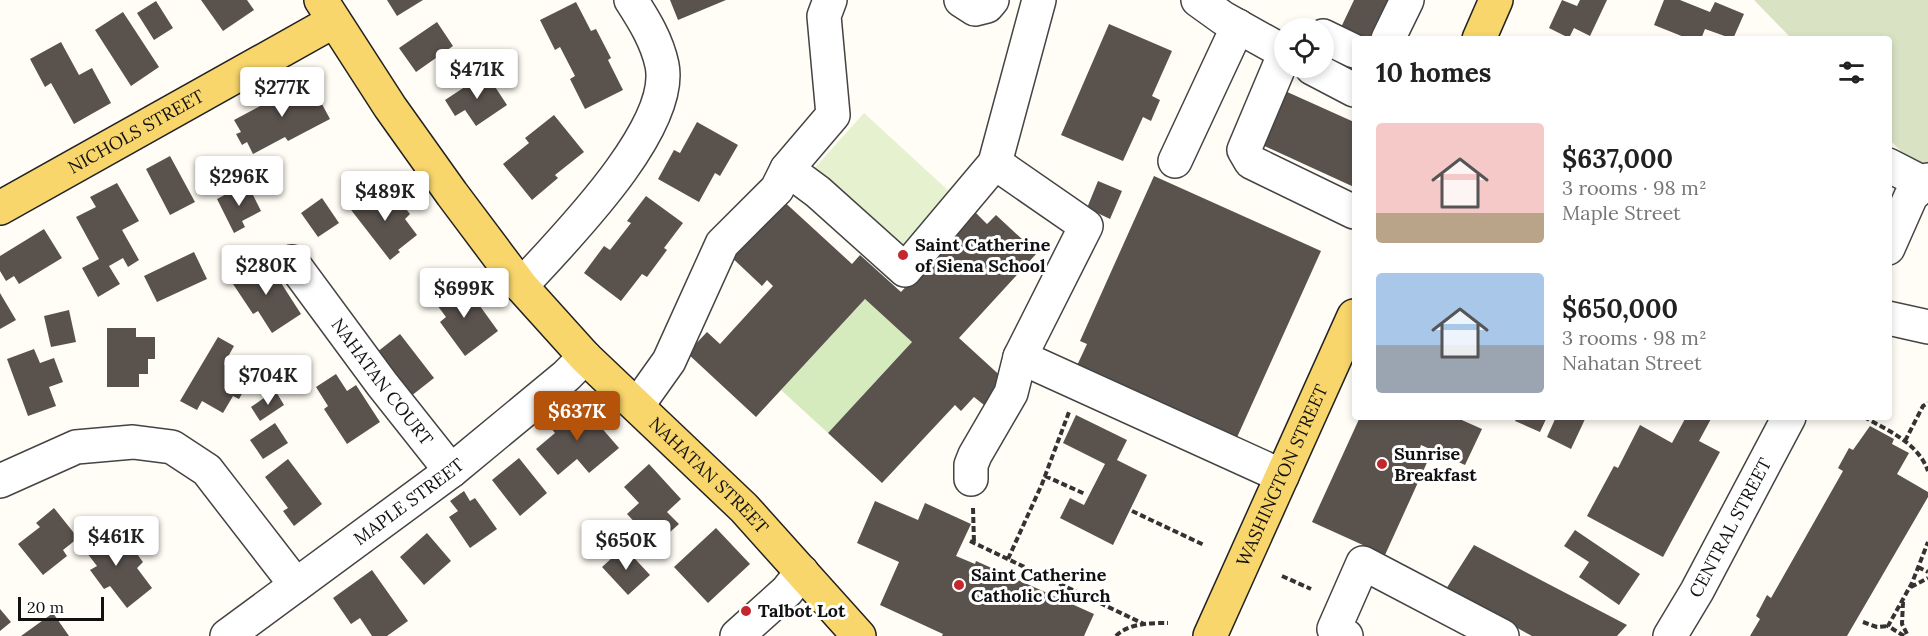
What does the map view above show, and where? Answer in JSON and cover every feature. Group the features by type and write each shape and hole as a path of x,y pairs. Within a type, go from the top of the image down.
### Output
{"main road":[{"path":"1480,36 1496,0"},
{"name":"NAHATAN STREET","path":"328,10 390,107 521,286 585,357 744,508 859,636"},
{"name":"NICHOLS STREET","path":"0,208 328,10"},
{"name":"WASHINGTON STREET","path":"1210,636 1352,320"}],"street":[{"path":"521,286 602,196 648,130 660,97 663,67 648,26 631,0"},
{"path":"637,406 669,361 722,244 777,189 788,169 833,115 824,16 830,0"},
{"path":"961,0 975,9 987,6 992,0"},
{"path":"788,169 818,192 905,270 994,163 1039,0"},
{"path":"1198,0 1274,47"},
{"path":"1389,36 1407,0"},
{"path":"1175,161 1238,26"},
{"path":"1334,41 1352,50"},
{"path":"1274,77 1244,150 1251,162 1352,211"},
{"path":"1331,78 1352,89"},
{"path":"971,479 971,465 975,455 1011,393 1020,357 1086,226 994,163"},
{"path":"1892,167 1925,182 1911,196 1892,239"},
{"name":"NAHATAN COURT","path":"292,262 382,384 451,471"},
{"path":"1892,319 1928,327"},
{"name":"MAPLE STREET","path":"226,636 451,471 566,376 585,357"},
{"path":"1020,357 1282,476"},
{"name":"CENTRAL STREET","path":"1670,636 1697,591 1787,420"},
{"path":"0,481 76,447 133,442 172,447 207,470 296,585"},
{"path":"1346,636 1334,629 1363,563 1502,636"},
{"path":"737,636 787,591 802,572"}],"path":[{"path":"1008,560 1045,476 1080,383"},
{"path":"1905,441 1923,406 1928,403"},
{"path":"1869,420 1905,441 1917,452 1928,471"},
{"path":"1045,476 1085,494"},
{"path":"1132,511 1204,545"},
{"path":"970,541 1144,624"},
{"path":"1888,626 1909,589 1928,542"},
{"path":"1918,567 1928,572"},
{"path":"1282,576 1311,589"},
{"path":"1909,589 1928,578"},
{"path":"1904,597 1902,624 1906,636"},
{"path":"1863,622 1877,627 1888,626 1906,636"},
{"path":"1116,636 1120,631 1144,624 1168,623"}],"green space":[{"path":"1754,0 1928,0 1928,164 1918,169 1892,142 1892,36 1789,36"},
{"path":"864,113 952,194 901,251 812,171"},
{"path":"865,299 912,342 828,433 781,390"}],"building":[{"path":"201,0 247,0 254,10 223,31"},
{"path":"387,0 423,0 397,16"},
{"path":"670,0 726,0 678,20"},
{"path":"1354,0 1399,0 1382,36 1352,36 1352,40 1335,40"},
{"path":"1562,0 1577,6 1580,0 1607,0 1590,36 1574,28 1570,36 1565,36 1549,28"},
{"path":"1664,0 1680,0 1710,12 1715,2 1744,14 1734,36 1725,36 1705,29 1702,36 1682,36 1654,25"},
{"path":"156,1 173,28 154,40 137,13"},
{"path":"576,2 591,31 596,29 611,58 608,60 623,90 585,109 570,79 575,76 560,47 555,50 540,20"},
{"path":"123,12 159,67 131,86 95,30"},
{"path":"437,22 453,46 416,72 399,48"},
{"path":"1109,24 1172,51 1152,96 1160,100 1151,121 1143,117 1123,161 1061,135"},
{"path":"61,42 79,75 92,68 111,103 74,124 51,83 45,87 30,59"},
{"path":"486,73 507,105 476,126 465,110 455,116 445,100"},
{"path":"309,80 330,119 288,141 285,137 253,154 247,142 242,145 236,134 241,132 234,120"},
{"path":"1285,91 1352,121 1352,186 1260,144"},
{"path":"554,115 584,152 555,175 558,178 532,200 503,164 529,143 525,138"},
{"path":"697,122 738,145 720,176 715,173 699,202 658,179 674,150 680,153"},
{"path":"170,156 195,202 170,215 146,169"},
{"path":"1154,176 1321,251 1234,444 1074,372 1087,344 1080,341"},
{"path":"1098,181 1122,191 1110,219 1087,208"},
{"path":"117,183 139,221 122,230 139,260 128,267 123,258 109,266 120,284 98,297 82,268 99,259 76,217 96,207 90,197"},
{"path":"247,183 261,211 242,221 245,227 234,233 217,199"},
{"path":"381,189 390,200 395,195 410,214 405,219 417,235 398,250 400,252 390,260 348,206 356,200 360,205"},
{"path":"646,196 683,223 664,248 667,250 647,277 642,274 621,301 584,273 604,246 610,250 631,223 627,221"},
{"path":"779,197 852,264 860,255 901,292 975,212 987,224 996,215 1037,253 959,338 1006,381 984,405 974,397 961,411 955,405 882,483 828,433 912,342 865,299 756,417 687,353 707,332 720,344 773,286 767,280 762,286 727,253"},
{"path":"322,198 339,223 318,237 301,213"},
{"path":"44,229 62,258 19,284 14,276 6,281 0,271 0,256"},
{"path":"194,252 207,279 157,302 144,276"},
{"path":"265,258 301,314 272,333 258,311 253,314 231,281"},
{"path":"452,281 466,300 472,295 498,331 465,356 440,322 446,317 431,297"},
{"path":"0,293 16,320 0,329"},
{"path":"69,310 76,342 51,347 44,316"},
{"path":"107,328 136,328 136,337 155,337 155,359 148,359 148,374 139,374 139,387 107,387"},
{"path":"400,334 434,378 406,400 372,356"},
{"path":"218,337 234,346 224,364 244,377 241,382 247,385 239,399 233,396 223,413 202,401 197,410 180,401"},
{"path":"34,349 40,363 54,358 63,382 49,387 56,406 28,416 7,359"},
{"path":"336,374 347,391 356,385 380,422 347,444 324,409 328,406 316,387"},
{"path":"275,390 284,405 260,421 251,407"},
{"path":"580,403 619,448 589,473 577,459 558,475 536,449 555,433 551,428"},
{"path":"1076,415 1127,440 1117,460 1147,475 1113,545 1060,518 1070,498 1084,505 1105,464 1063,443"},
{"path":"1359,420 1462,420 1482,429 1465,465 1421,445 1419,451 1430,456 1385,555 1312,522"},
{"path":"1516,420 1546,420 1540,432"},
{"path":"1555,420 1585,420 1571,449 1547,437"},
{"path":"1684,420 1710,420 1699,441 1720,452 1663,557 1587,516 1614,466 1618,468 1640,425 1672,443"},
{"path":"275,423 288,443 263,459 250,440"},
{"path":"1870,426 1894,439 1892,444 1909,453 1897,474 1928,492 1928,497 1847,636 1750,636 1760,619 1756,616 1767,595 1771,598 1843,471 1838,468 1849,448 1853,450"},
{"path":"519,458 547,493 520,516 492,480"},
{"path":"288,459 322,504 294,526 283,511 288,508 265,477"},
{"path":"649,464 681,499 667,512 679,524 661,540 645,523 640,528 627,514 639,503 624,487"},
{"path":"464,491 470,501 475,498 497,529 470,548 449,517 458,511 450,501"},
{"name":"Saint Catherine Catholic Church","path":"875,501 918,520 925,503 971,524 956,556 975,564 976,561 1094,614 1084,636 942,636 943,634 880,605 899,562 857,543"},
{"path":"54,508 78,538 63,550 67,556 43,575 18,544 40,527 36,523"},
{"path":"97,526 116,551 128,542 143,562 137,568 152,588 127,608 110,586 104,589 90,570 97,566 77,540"},
{"path":"716,528 750,564 708,603 674,567"},
{"path":"1575,530 1640,574 1619,605 1579,577 1589,562 1564,546"},
{"path":"427,533 451,561 424,585 400,557"},
{"path":"1474,545 1627,625 1617,636 1532,636 1446,589"},
{"path":"624,547 650,575 628,595 602,567"},
{"path":"372,570 408,621 387,636 372,636 360,618 351,624 333,598"},
{"path":"0,609 11,622 0,631"},
{"path":"53,613 69,636 21,636"}],"place":[{"name":"Saint Catherine of Siena School","path":"903,255"},
{"name":"Sunrise Breakfast","path":"1382,464"},
{"name":"Saint Catherine Catholic Church","path":"959,585"},
{"name":"Talbot Lot","path":"746,611"}]}
